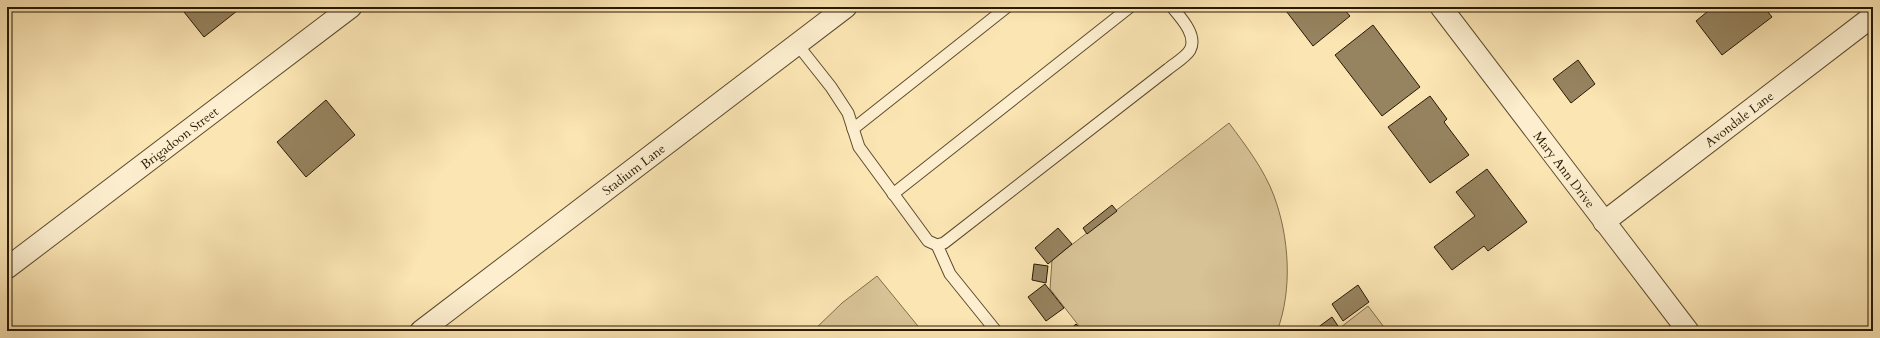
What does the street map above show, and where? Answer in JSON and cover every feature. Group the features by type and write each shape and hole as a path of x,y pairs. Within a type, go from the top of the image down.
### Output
{"street":[{"name":"Brigadoon Street","path":"7,268 351,7"},
{"name":"Stadium Lane","path":"421,331 846,7"},
{"name":"Mary Ann Drive","path":"1441,7 1688,331"},
{"name":"Avondale Lane","path":"1604,222 1873,16"}],"lane":[{"path":"853,129 1007,7"},
{"path":"893,194 1130,7"},
{"path":"797,44 831,86 848,113 859,147 928,241 937,245 944,243 957,233 1168,69 1190,50 1192,42 1189,30 1172,7"},
{"path":"937,245 950,274 996,331"}],"shaded area":[{"path":"1229,123 1265,176 1274,196 1283,228 1286,245 1287,281 1282,315 1277,331 1083,331 1050,289 1052,260"},
{"path":"877,276 922,331 813,331 842,303"},
{"path":"1368,306 1387,331 1336,331"}],"building":[{"path":"180,7 242,7 204,37"},
{"path":"1283,7 1342,7 1350,16 1313,46"},
{"path":"1713,7 1764,7 1772,17 1722,55 1696,21"},
{"path":"1373,25 1420,87 1382,116 1335,55"},
{"path":"1578,60 1595,84 1571,103 1553,79"},
{"path":"1430,96 1447,119 1444,122 1469,155 1430,183 1388,127"},
{"path":"326,100 355,135 306,177 277,142"},
{"path":"1487,169 1527,222 1488,251 1484,246 1452,270 1434,247 1475,216 1456,192"},
{"path":"1112,205 1117,211 1087,234 1083,228"},
{"path":"1058,228 1072,244 1048,264 1035,248"},
{"path":"1034,264 1048,266 1046,283 1032,280"},
{"path":"1045,284 1064,308 1046,321 1028,297"},
{"path":"1358,285 1369,302 1343,321 1332,304"},
{"path":"1332,317 1338,326 1331,331 1313,331"},
{"path":"1076,324 1082,331 1069,330"}]}
